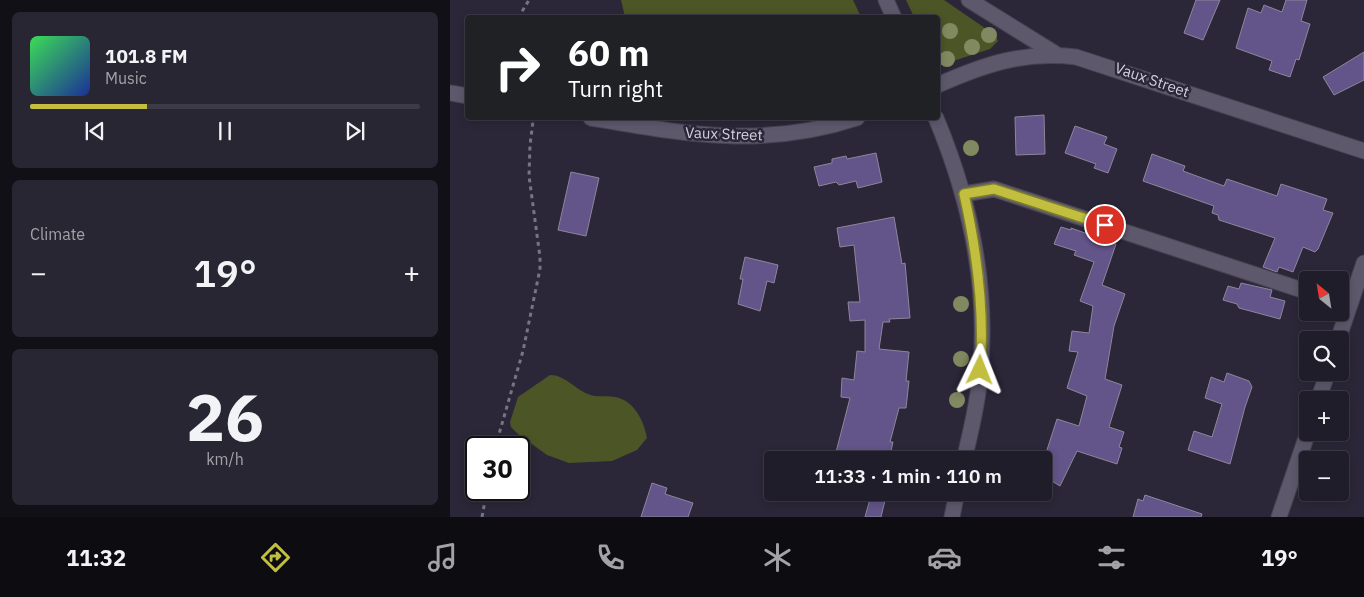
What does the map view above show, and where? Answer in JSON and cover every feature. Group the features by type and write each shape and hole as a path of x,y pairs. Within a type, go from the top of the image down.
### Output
{"street":[{"path":"886,0 893,15"},
{"path":"969,0 1057,55"},
{"name":"Vaux Street","path":"940,84 1010,59 1034,54 1092,60 1364,151"},
{"path":"450,93 465,96"},
{"name":"Vaux Street","path":"603,120 687,133 741,137 796,133 849,120"},
{"path":"937,120 964,194 978,270 981,355 976,403 966,451"},
{"path":"964,194 994,189 1299,289"},
{"path":"1349,295 1364,263"},
{"path":"1280,517 1305,441"},
{"path":"952,517 955,501"}],"path":[{"path":"520,15 529,0"},
{"path":"498,436 523,351 540,268 529,166 533,122"},
{"path":"482,517 485,501"}],"green space":[{"path":"621,0 853,0 860,15 625,15"},
{"path":"906,0 944,0 995,35 998,41 990,49 940,65 940,15 913,15"},
{"path":"550,375 560,377 591,395 615,397 628,402 641,418 647,438 637,450 612,461 569,463 547,455 530,443 530,436 521,436 511,427 510,422 518,397"}],"building":[{"path":"1196,0 1220,0 1203,40 1184,33"},
{"path":"1286,0 1307,0 1301,21 1310,24 1299,60 1296,59 1290,77 1269,70 1272,61 1236,48 1248,8 1261,13 1264,5 1282,12"},
{"path":"1364,52 1364,80 1334,95 1323,77"},
{"path":"1044,115 1045,154 1016,155 1015,117"},
{"path":"1075,126 1107,137 1104,144 1117,149 1108,173 1094,168 1096,164 1065,153"},
{"path":"876,153 882,182 858,188 856,181 839,185 836,182 819,186 814,167 832,163 832,159 846,156 847,159"},
{"path":"1152,154 1185,166 1183,171 1224,186 1227,179 1277,196 1281,184 1327,199 1323,210 1333,213 1318,249 1315,252 1303,247 1293,272 1279,267 1277,272 1263,267 1275,238 1219,220 1218,215 1212,213 1214,206 1143,181"},
{"path":"571,172 599,178 586,236 558,230"},
{"path":"894,217 902,264 905,263 910,318 889,319 890,322 883,322 879,349 909,352 906,381 909,381 906,408 899,408 890,442 893,442 891,451 836,451 850,398 841,397 842,378 854,380 857,351 865,352 865,320 850,321 848,302 860,302 854,245 840,247 837,228"},
{"path":"1061,227 1071,230 1071,228 1116,244 1102,285 1125,294 1114,326 1105,379 1122,385 1109,427 1124,432 1119,447 1122,448 1117,464 1077,451 1060,486 1052,481 1052,451 1047,451 1057,419 1079,426 1087,396 1067,388 1078,352 1069,351 1072,331 1089,333 1093,306 1080,301 1094,262 1074,255 1076,251 1054,244"},
{"path":"745,257 778,265 774,283 767,281 760,311 738,304 743,279 740,279"},
{"path":"1241,283 1272,290 1270,297 1285,301 1280,319 1239,308 1237,304 1223,300 1228,286 1239,289"},
{"path":"1227,373 1249,381 1252,387 1230,464 1188,450 1194,431 1212,437 1222,404 1205,398 1211,377 1224,382"},
{"path":"652,483 667,488 665,494 693,503 688,517 641,517"},
{"path":"1145,495 1202,514 1201,517 1133,517 1138,499 1143,501"},
{"path":"869,501 885,501 881,517 865,517"}],"route":[{"path":"980,370 980,286 970,217 964,194 994,189 1105,225"}]}
